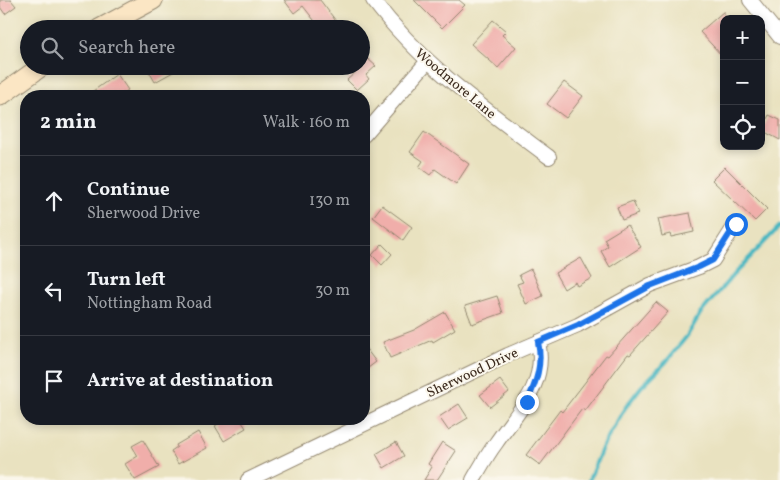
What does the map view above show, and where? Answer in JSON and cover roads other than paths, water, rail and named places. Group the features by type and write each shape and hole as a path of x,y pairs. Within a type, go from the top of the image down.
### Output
{"street":[{"path":"116,20 153,0"},
{"name":"Woodmore Lane","path":"373,0 392,25 427,62 549,157"},
{"path":"750,0 780,37"},
{"path":"370,128 427,62"},
{"path":"0,96 29,75"},
{"name":"Sherwood Drive","path":"370,421 508,355 578,325 650,286 713,260 736,224"},
{"path":"473,480 495,444 527,402 536,384 541,361 538,342"},
{"name":"Sherwood Drive","path":"248,480 362,425"}],"waterway":[{"path":"589,480 603,446 625,408 641,387 666,362 687,336 700,314 733,275 780,226"}]}
